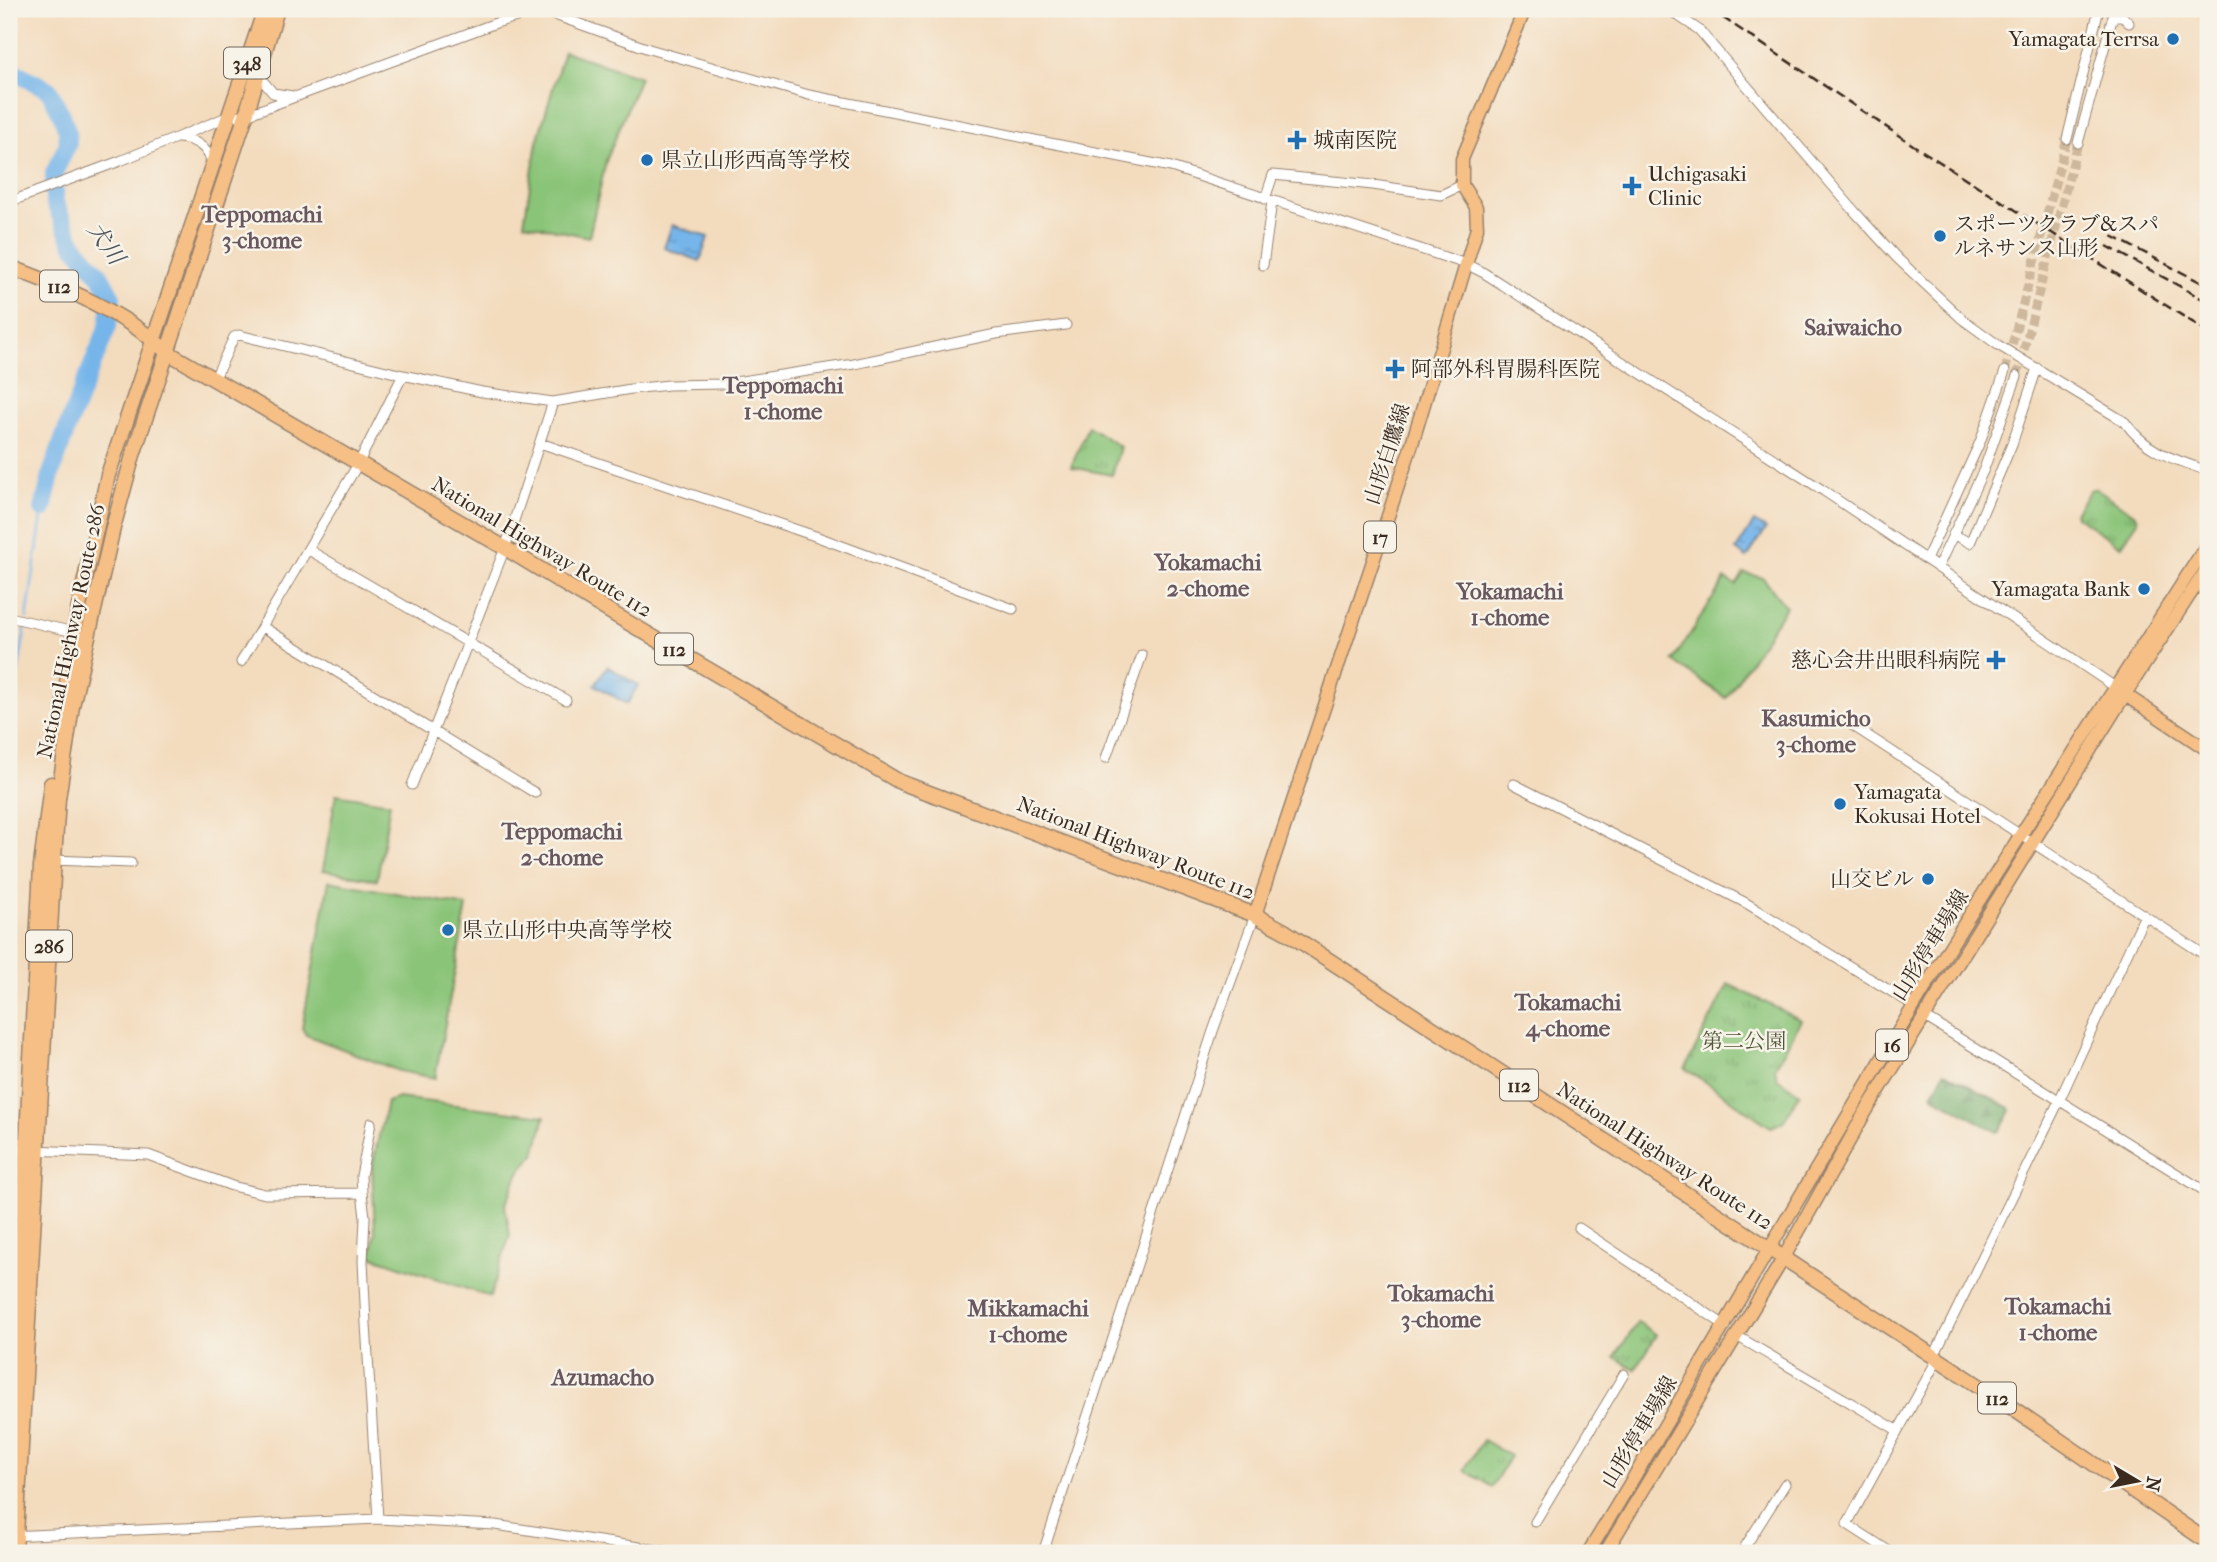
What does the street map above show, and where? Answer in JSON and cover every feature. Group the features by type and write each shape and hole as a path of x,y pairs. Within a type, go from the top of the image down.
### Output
{"highway":[{"name":"348","path":"153,338 265,9"},
{"name":"348","path":"167,352 246,115 277,9"},
{"name":"National Highway Route 112","path":"9,267 74,293 153,338 167,352 214,380 505,548 900,782 1255,915 1297,939 2002,1401 2208,1542"},
{"name":"National Highway Route 286","path":"15,1553 12,1536 47,863 46,818 74,632 108,475 153,338"},
{"name":"National Highway Route 286","path":"47,863 72,706 86,643 133,455 167,352"},
{"name":"National Highway Route 286","path":"9,1497 32,1150"}],"main road":[{"path":"1462,185 1462,159 1525,9"},
{"name":"山形白鷹線","path":"1255,915 1411,447 1477,229 1476,207 1462,185"},
{"name":"山形停車場線","path":"1588,1553 1915,1006 2026,840 2120,691 2208,543"},
{"name":"山形停車場線","path":"2120,691 2208,567"},
{"path":"2120,691 2208,750"},
{"name":"山形停車場線","path":"1605,1553 1783,1259 1845,1145 1926,1017 2026,840"}],"street":[{"path":"1668,9 1699,30 1856,213 1897,258 1961,318 1998,345 2124,422 2137,439 2163,455 2208,471"},
{"path":"2067,139 2099,9"},
{"path":"2078,143 2114,14 2121,15 2129,23 2129,9"},
{"path":"9,202 66,182 229,116 246,115 299,97 496,23 539,10 649,49 809,95 1171,167 1466,264 1824,491 2120,691"},
{"path":"259,66 263,81 273,93 299,97"},
{"path":"176,137 206,149 213,164"},
{"path":"1263,264 1273,175 1441,195 1462,185"},
{"path":"214,380 234,337 239,335 402,375 482,392 553,402 631,389 722,384 854,364 996,334 1066,325"},
{"path":"1953,534 1970,543 2012,444 2037,368"},
{"path":"1926,560 1980,442 2005,372"},
{"path":"241,662 358,464 402,375"},
{"path":"1938,567 1984,469 2017,376"},
{"path":"412,785 505,548 553,402"},
{"path":"540,443 815,536 1013,609"},
{"path":"2182,461 2208,477"},
{"path":"309,550 566,700"},
{"path":"14,618 74,632 86,643"},
{"path":"263,627 535,793"},
{"path":"1106,758 1142,655"},
{"path":"1847,722 2208,957"},
{"path":"1514,784 1746,903 1915,1006"},
{"path":"47,863 131,863"},
{"path":"1043,1553 1175,1146 1255,915"},
{"path":"1892,1553 1847,1524 1935,1359 2144,917"},
{"path":"1926,1017 2208,1193"},
{"path":"371,1123 361,1176 365,1217 366,1324 378,1519"},
{"path":"9,1149 148,1155 232,1186 264,1194 362,1193"},
{"path":"1579,1228 1726,1326"},
{"path":"1737,1336 1897,1430"},
{"path":"1535,1522 1624,1374"},
{"path":"1741,1553 1785,1484"},
{"path":"12,1536 378,1519 495,1525 678,1553"}],"green space":[{"path":"564,51 640,77 606,161 589,237 524,223 537,142"},
{"path":"1088,426 1120,447 1112,475 1071,467"},
{"path":"2096,488 2137,516 2138,521 2121,546 2076,516 2075,513 2090,490"},
{"path":"1744,573 1763,578 1786,607 1726,698 1673,661 1725,579 1736,585"},
{"path":"336,794 390,803 377,880 323,870"},
{"path":"329,881 467,906 435,1078 399,1071 306,1035 302,1028"},
{"name":"第二公園","path":"1728,984 1801,1020 1775,1068 1777,1078 1800,1093 1783,1122 1771,1127 1685,1069"},
{"path":"1944,1072 2010,1108 2011,1111 2000,1131 1997,1132 1932,1095"},
{"path":"398,1098 545,1116 535,1154 519,1172 505,1206 510,1235 490,1297 371,1256 375,1232 372,1166 387,1102"},
{"path":"1638,1322 1657,1335 1635,1370 1615,1357"},
{"path":"1483,1440 1510,1456 1492,1487 1464,1470"}],"water":[{"path":"672,225 708,237 700,261 664,248"},
{"path":"1754,522 1766,529 1747,558 1736,550"},
{"path":"607,666 638,685 627,704 595,685"}],"waterway":[{"name":"犬川","path":"9,66 13,71 49,90 62,116 68,143 54,173 54,201 73,244 100,275 112,297 108,326 70,420 52,471 43,509"},
{"path":"27,618 43,509"},
{"path":"9,714 26,624"}],"tunnel":[{"path":"2005,371 2067,139"},
{"path":"2017,376 2078,143"}],"railway":[{"path":"1710,9 1913,145 2208,332"},
{"path":"2112,236 2208,286"},
{"path":"2107,246 2208,302"}],"place":[{"name":"Yamagata Terrsa","path":"2173,39"},
{"name":"城南医院","path":"1297,140"},
{"name":"県立山形西高等学校","path":"647,160"},
{"name":"Uchigasaki Clinic","path":"1632,186"},
{"name":"スポーツクラブ&スパ ルネサンス山形","path":"1940,236"},
{"name":"阿部外科胃腸科医院","path":"1395,369"},
{"name":"Yamagata Bank","path":"2144,589"},
{"name":"慈心会井出眼科病院","path":"1996,660"},
{"name":"Yamagata Kokusai Hotel","path":"1840,804"},
{"name":"山交ビル","path":"1928,879"},
{"name":"県立山形中央高等学校","path":"448,930"}],"district":[{"name":"Teppomachi 3-chome","path":"262,227"},
{"name":"Saiwaicho","path":"1853,327"},
{"name":"Teppomachi 1-chome","path":"783,398"},
{"name":"Yokamachi 2-chome","path":"1208,575"},
{"name":"Yokamachi 1-chome","path":"1510,604"},
{"name":"Kasumicho 3-chome","path":"1816,731"},
{"name":"Teppomachi 2-chome","path":"562,844"},
{"name":"Tokamachi 4-chome","path":"1568,1015"},
{"name":"Tokamachi 3-chome","path":"1441,1306"},
{"name":"Tokamachi 1-chome","path":"2058,1319"},
{"name":"Mikkamachi 1-chome","path":"1028,1321"},
{"name":"Azumacho","path":"603,1377"}]}
